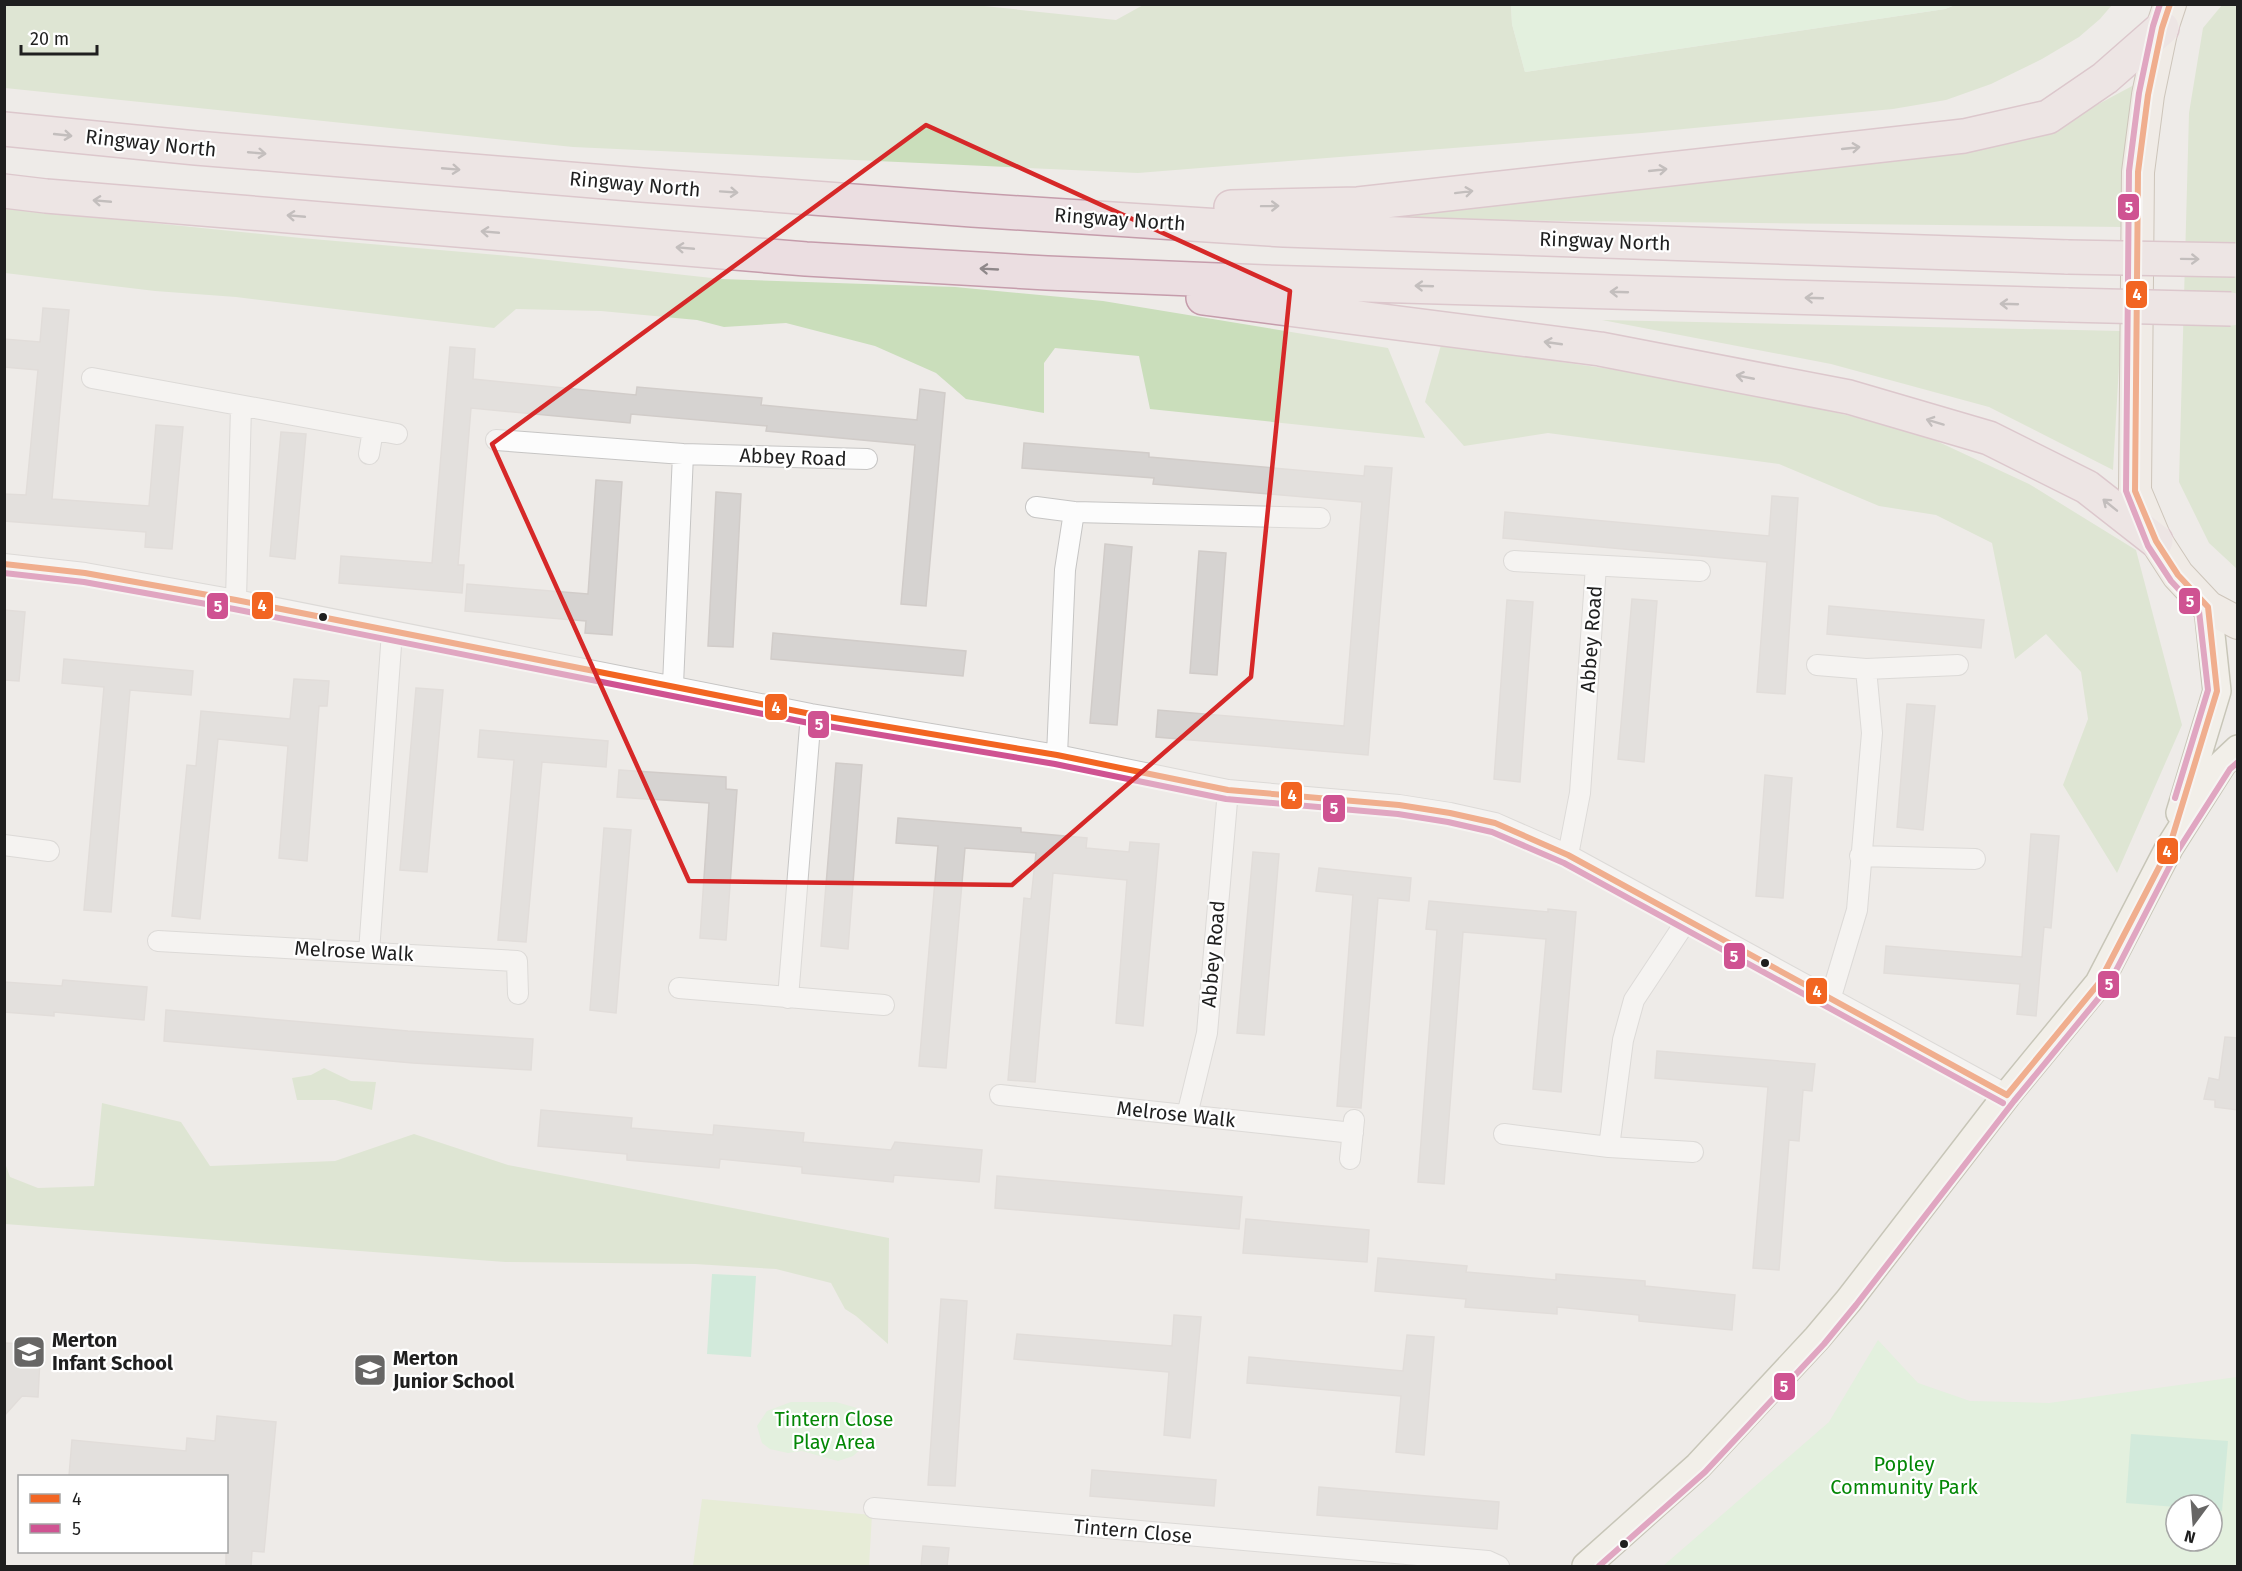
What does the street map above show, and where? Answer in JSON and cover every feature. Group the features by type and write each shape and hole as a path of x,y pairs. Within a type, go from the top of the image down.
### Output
{"highway":[{"path":"1086,217 1238,207 1358,204 1964,136 2048,117 2105,78 2166,16"},
{"name":"Ringway North","path":"4,129 207,149 630,184 1284,230 2068,257 2236,260"},
{"path":"4,191 806,259 1047,273 1266,282 2235,309"},
{"path":"1047,273 1224,301 1600,350 1849,397 1989,438 2087,487 2156,541"}],"main road":[{"path":"2166,16 2148,95 2138,184 2136,491 2156,541 2178,575 2208,608 2238,623"}],"street":[{"path":"92,378 397,434"},
{"path":"237,600 241,406"},
{"path":"369,454 373,430"},
{"name":"Abbey Road","path":"496,440 683,454 867,459"},
{"path":"673,685 683,454"},
{"path":"1036,507 1074,512 1320,518"},
{"path":"1057,755 1065,570 1074,512"},
{"name":"Abbey Road","path":"1514,561 1700,571"},
{"path":"4,564 85,573 237,600 811,714 1057,755 1228,790 1399,805 1495,823 1568,855 2007,1095"},
{"name":"Abbey Road","path":"1568,855 1581,793 1596,566"},
{"path":"2169,848 2217,691 2208,608"},
{"path":"369,952 392,632"},
{"path":"1817,664 1866,669 1958,665"},
{"path":"1830,1000 1857,910 1872,733 1866,669"},
{"path":"788,998 811,714"},
{"path":"1587,1566 1698,1466 1817,1338 1849,1300 2007,1095 2099,982 2169,848 2223,763 2238,749"},
{"name":"Abbey Road","path":"1187,1115 1207,1033 1228,790"},
{"path":"4,845 49,851"},
{"path":"1860,856 1976,859"},
{"path":"1609,1147 1623,1040 1634,1000 1687,920"},
{"name":"Melrose Walk","path":"158,941 517,960 518,994"},
{"path":"680,988 884,1005"},
{"name":"Melrose Walk","path":"1000,1095 1187,1115 1354,1126 1350,1159"},
{"path":"1504,1134 1609,1147 1693,1152"},
{"name":"Tintern Close","path":"874,1508 1488,1561 1499,1566"}],"highlighted area":[{"path":"926,125 1290,291 1251,677 1012,885 689,881 492,444"}],"green space":[{"path":"5,4 965,4 1116,20 1145,4 1511,4 1512,24 1525,72 1945,9 1955,5 2112,5 2079,37 2042,59 1991,84 1946,100 1893,109 1642,133 1138,173 573,147 5,88"},
{"path":"1511,4 1955,5 1945,9 1525,72 1512,24"},
{"path":"2222,5 2237,5 2237,569 2209,543 2179,482 2189,113 2203,28"},
{"path":"2134,85 2123,227 1384,219 1650,187 2050,130"},
{"path":"5,208 301,238 521,257 721,279 955,287 1103,301 1388,348 1425,438 1150,409 1139,356 1055,348 1044,363 1044,413 966,399 936,373 875,346 786,323 724,327 697,320 601,311 516,309 494,328 236,297 155,291 5,273"},
{"path":"1602,320 2121,331 2113,470 1989,407 1831,364"},
{"path":"1441,345 1610,369 1777,399 1915,431 2029,484 2136,550 2182,725 2117,873 2063,785 2088,719 2081,672 2046,634 2015,659 1992,543 1936,515 1879,506 1779,464 1548,433 1464,446 1425,402"},
{"path":"324,1068 351,1081 376,1082 372,1110 335,1100 297,1100 292,1078 311,1075"},
{"path":"102,1103 181,1122 210,1166 335,1161 414,1134 508,1165 889,1238 888,1344 845,1309 831,1283 776,1269 695,1264 505,1262 5,1224 5,1163 10,1177 38,1188 94,1186"},
{"path":"712,1274 756,1276 751,1357 707,1354"},
{"name":"Popley Community Park","path":"1878,1340 1918,1383 1970,1401 2049,1403 2237,1377 2237,1566 1663,1566 1829,1422"},
{"name":"Tintern Close Play Area","path":"791,1402 836,1402 857,1408 862,1421 861,1449 853,1456 838,1461 802,1451 788,1453 770,1449 762,1443 757,1426 767,1411"},
{"path":"2131,1434 2228,1441 2224,1493 2164,1493 2164,1506 2126,1503"},
{"path":"702,1499 872,1515 869,1566 693,1566"}],"building":[{"path":"43,308 69,310 52,499 149,506 156,425 183,427 172,549 145,547 146,532 4,521 4,494 26,495 38,370 4,367 4,339 40,342"},
{"path":"450,347 475,349 473,379 636,395 637,387 762,398 761,405 917,420 920,389 945,393 926,606 901,604 915,445 766,431 767,426 631,414 630,423 471,408 458,565 464,565 462,593 339,583 341,556 432,563"},
{"path":"281,432 306,434 295,559 270,556"},
{"path":"1024,443 1149,453 1149,457 1364,476 1365,466 1392,468 1368,755 1156,737 1158,710 1344,726 1362,502 1153,484 1154,478 1022,468"},
{"path":"596,480 622,482 612,635 585,633 586,621 465,611 467,584 588,594"},
{"path":"716,492 741,494 733,647 708,646"},
{"path":"1772,496 1798,498 1785,694 1757,692 1767,562 1503,538 1505,512 1769,536"},
{"path":"1105,544 1132,547 1117,725 1090,723"},
{"path":"1199,551 1226,553 1217,675 1190,673"},
{"path":"1632,599 1657,601 1644,762 1618,759"},
{"path":"1507,600 1533,602 1520,782 1494,779"},
{"path":"1829,606 1984,620 1981,648 1827,634"},
{"path":"4,610 25,612 19,681 4,680"},
{"path":"773,633 966,651 963,676 771,659"},
{"path":"64,659 193,671 191,695 130,690 111,912 84,910 104,687 62,683"},
{"path":"294,679 329,681 327,706 319,706 307,861 279,858 288,746 218,739 200,919 172,916 187,765 196,766 201,711 290,719"},
{"path":"416,688 443,690 427,872 400,870"},
{"path":"1907,704 1935,706 1923,830 1897,827"},
{"path":"480,730 608,741 606,767 542,762 526,942 498,940 514,760 478,757"},
{"path":"836,763 862,765 848,949 821,946"},
{"path":"619,770 726,777 726,789 737,790 726,940 700,938 709,803 617,797"},
{"path":"1765,775 1792,778 1783,898 1756,896"},
{"path":"898,818 1021,828 1021,832 1087,838 1086,848 1129,852 1130,842 1159,844 1143,1026 1116,1023 1127,880 1053,873 1035,1082 1008,1080 1024,898 1031,899 1036,853 965,848 946,1068 919,1066 938,846 896,843"},
{"path":"604,828 631,830 616,1013 590,1010"},
{"path":"2031,834 2059,836 2051,928 2044,927 2036,1016 2017,1014 2020,984 1884,973 1886,946 2022,957"},
{"path":"1253,852 1279,854 1264,1035 1237,1033"},
{"path":"1319,868 1411,878 1409,901 1378,898 1361,1108 1337,1106 1353,895 1316,891"},
{"path":"1429,901 1548,912 1548,909 1576,912 1561,1092 1533,1089 1546,939 1463,932 1444,1184 1418,1182 1437,930 1426,929"},
{"path":"63,980 147,987 144,1020 54,1012 54,1016 4,1012 4,982 62,986"},
{"path":"166,1010 408,1031 533,1039 531,1070 413,1063 164,1041"},
{"path":"2225,1037 2238,1038 2238,1110 2215,1107 2215,1100 2204,1099 2209,1078 2219,1080"},
{"path":"1657,1051 1815,1064 1812,1091 1803,1090 1799,1141 1789,1140 1779,1270 1753,1268 1768,1087 1655,1078"},
{"path":"541,1110 632,1118 631,1128 713,1135 714,1125 804,1133 803,1142 891,1150 895,1142 982,1150 979,1182 894,1175 893,1182 802,1173 802,1167 720,1159 719,1168 627,1160 627,1154 538,1146"},
{"path":"997,1176 1242,1197 1239,1229 995,1208"},
{"path":"1246,1219 1369,1230 1367,1262 1243,1253"},
{"path":"1378,1258 1467,1266 1466,1272 1556,1280 1556,1274 1645,1281 1645,1286 1735,1295 1732,1330 1639,1321 1639,1315 1557,1307 1557,1314 1465,1307 1466,1299 1375,1291"},
{"path":"941,1299 967,1301 955,1486 928,1485"},
{"path":"1174,1315 1201,1317 1190,1438 1164,1435 1169,1372 1014,1359 1017,1334 1172,1346"},
{"path":"1407,1335 1434,1337 1424,1455 1396,1452 1401,1396 1247,1383 1249,1357 1403,1371"},
{"path":"4,1343 26,1344 25,1358 40,1359 38,1397 22,1396 4,1416"},
{"path":"217,1416 276,1422 264,1552 252,1551 251,1566 226,1566 228,1475 69,1475 72,1440 186,1451 187,1438 215,1441"},
{"path":"1092,1470 1216,1480 1214,1506 1090,1496"},
{"path":"1319,1487 1499,1502 1497,1529 1317,1515"},
{"path":"923,1546 949,1548 947,1566 921,1566"}],"transit line":[{"name":"5","path":"2160,4 2139,93 2129,171 2126,491 2148,546 2171,581 2199,611 2208,690 2175,798"},
{"name":"4","path":"2007,1095 2099,983 2169,848 2217,691 2208,607 2178,575 2156,541 2135,491 2138,172 2148,95 2162,28 2170,4"},
{"name":"4","path":"4,564 85,573 236,600 811,714 1057,755 1228,790 1399,805 1495,823 1568,855 2007,1095"},
{"name":"5","path":"4,573 84,582 234,609 809,723 1055,764 1226,799 1398,814 1492,832 1564,863 2003,1103"},
{"name":"5","path":"1599,1566 1705,1472 1824,1344 1856,1305 2014,1101 2107,988 2177,852 2230,769 2238,762"}],"place":[{"name":"Merton Infant School","path":"29,1352"},
{"name":"Merton Junior School","path":"370,1370"}]}
